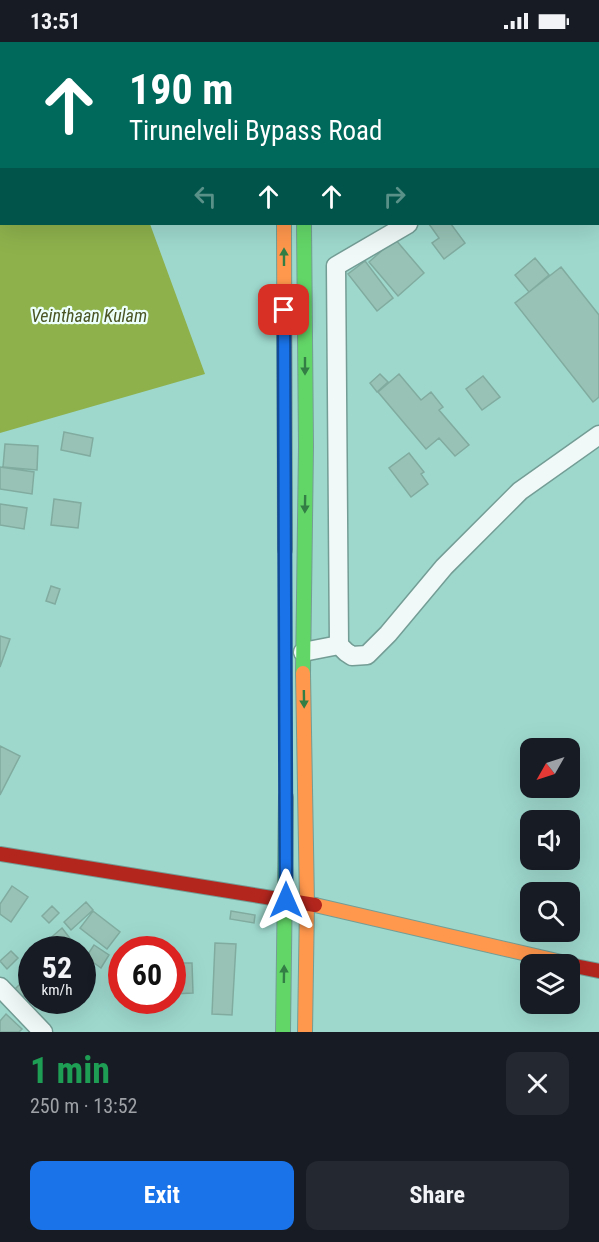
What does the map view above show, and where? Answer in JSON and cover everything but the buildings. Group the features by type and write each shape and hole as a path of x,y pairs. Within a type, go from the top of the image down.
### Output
{"main road":[{"path":"284,225 285,559"},
{"path":"304,225 306,446 303,652 307,903 305,1032"},
{"path":"283,1032 286,782"},
{"path":"0,854 307,903 523,954"},
{"path":"580,967 599,971"}],"street":[{"path":"406,225 336,266 339,645 352,656 367,655 388,634 444,567 520,491 599,435"},
{"path":"303,652 339,645"},
{"path":"0,987 43,1032"}],"water":[{"name":"Veinthaan Kulam","path":"0,225 150,225 205,374 0,433"}],"traffic: fast":[{"path":"303,673 306,446 304,225"},
{"path":"283,1032 286,797"}],"traffic: slow":[{"path":"284,225 285,550"},
{"path":"303,673 307,903 305,1032"},
{"path":"315,905 527,954"}],"traffic: jam":[{"path":"0,854 315,905"},
{"path":"580,967 599,971"}],"route":[{"path":"284,310 286,900"}]}
